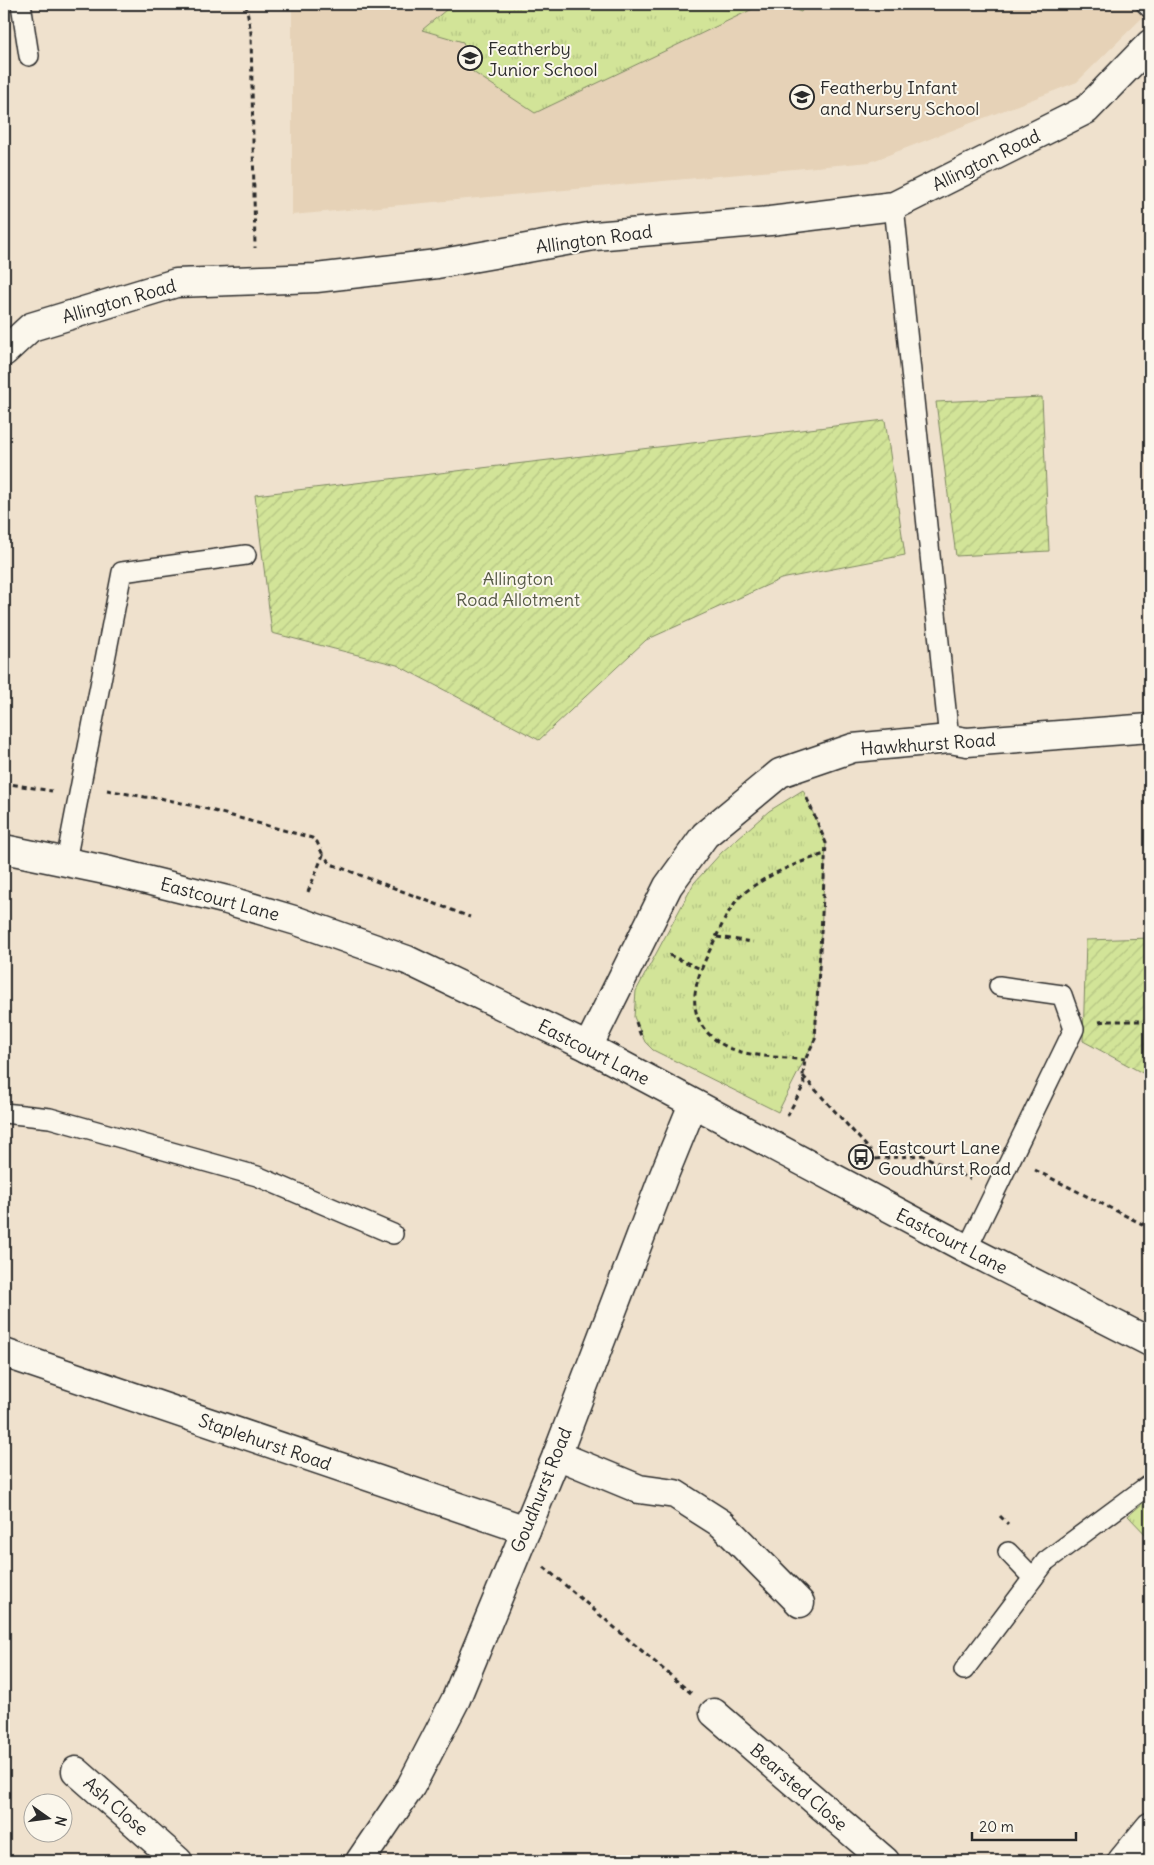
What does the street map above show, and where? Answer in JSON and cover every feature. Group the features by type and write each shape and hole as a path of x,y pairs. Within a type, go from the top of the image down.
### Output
{"street":[{"name":"Allington Road","path":"4,352 31,327 176,283 325,277 437,264 594,236 770,221 894,206 1086,110 1150,44"},
{"name":"Hawkhurst Road","path":"588,1047 668,886 705,835 780,773 853,748 949,739 967,742 1150,728"},
{"name":"Eastcourt Lane","path":"4,849 66,861 227,900 366,945 426,969 588,1047 967,1249 1150,1342"},
{"name":"Goudhurst Road","path":"360,1861 411,1786 456,1699 556,1455 649,1212 693,1104"},
{"name":"Staplehurst Road","path":"4,1353 526,1530"},
{"path":"556,1455 640,1488 675,1494 722,1524 800,1603"},
{"name":"Bearsted Close","path":"714,1712 884,1861"},
{"name":"Ash Close","path":"76,1771 178,1861"},
{"path":"1122,1861 1150,1827"}],"lane":[{"path":"21,4 29,56"},
{"path":"1146,4 1150,8"},
{"path":"894,206 949,739"},
{"path":"66,861 122,572 246,555"},
{"path":"967,1249 1013,1158 1074,1029 1062,995 999,986"},
{"path":"4,1113 50,1118 257,1176 393,1234"},
{"path":"964,1670 1046,1561 1150,1484"},
{"path":"1008,1552 1033,1578"}],"path":[{"path":"246,4 251,33 256,280"},
{"path":"786,1118 804,1085 805,1060 815,1039 826,844 794,768"},
{"path":"4,783 169,800 312,838 317,842 331,864 470,917"},
{"path":"310,886 323,854"},
{"path":"805,1060 747,1052 722,1044 710,1036 700,1021 694,1000 694,988 701,969 728,914 743,894 783,868 825,854"},
{"path":"717,937 753,942"},
{"path":"666,954 701,969"},
{"path":"634,1016 642,1040"},
{"path":"1074,1029 1106,1021 1150,1021"},
{"path":"803,1075 870,1150 850,1186"},
{"path":"868,1154 874,1159 922,1155 996,1192"},
{"path":"1013,1158 1150,1228"},
{"path":"514,1556 538,1562 714,1712"}],"shaded area":[{"name":"Featherby Infant and Nursery School","path":"292,4 1150,4 1150,10 1077,82 870,162 292,215"}],"green space":[{"path":"453,4 763,4 535,113 473,72 463,42 422,30"},
{"path":"780,4 805,4 801,12"},
{"path":"1042,397 1049,551 956,556 936,402"},
{"name":"Allington Road Allotment","path":"885,420 905,555 781,579 646,640 539,740 397,665 272,633 255,495"},
{"path":"803,790 826,843 815,1039 778,1112 653,1050 645,1042 634,1017 636,991 694,883 722,852 769,811"},
{"path":"1150,938 1150,1077 1083,1041 1086,940"},
{"path":"1150,1497 1150,1539 1128,1516"}],"place":[{"name":"Featherby Junior School","path":"470,58"},
{"name":"Featherby Infant and Nursery School","path":"802,97"},
{"name":"Eastcourt Lane Goudhurst Road","path":"861,1157"}]}
